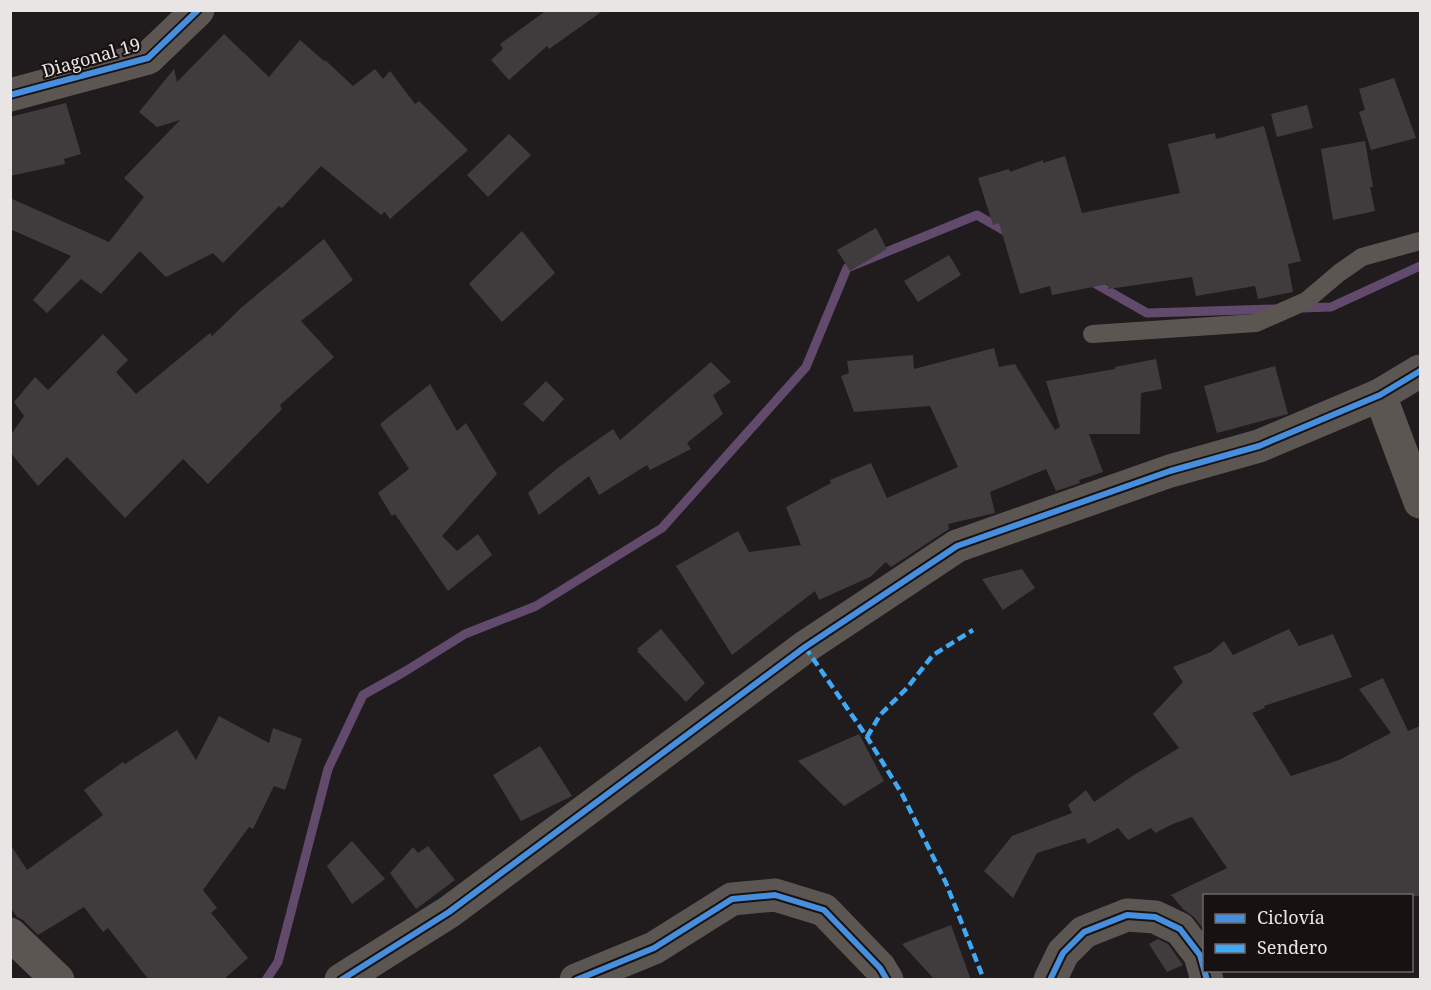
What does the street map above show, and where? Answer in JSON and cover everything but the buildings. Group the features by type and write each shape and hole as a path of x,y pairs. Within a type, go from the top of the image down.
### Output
{"street":[{"name":"Diagonal 19","path":"11,96 148,58 198,10"},
{"path":"341,980 449,912 805,647 957,546 1170,471 1259,446 1380,395 1420,371"},
{"path":"1380,395 1420,502"},
{"path":"576,980 654,948 732,899 775,895 824,910 880,968 887,980"},
{"path":"1050,980 1063,953 1084,932 1127,915 1155,917 1180,929 1200,955 1203,966"},
{"path":"10,934 58,980"}],"lane":[{"path":"1092,334 1256,323 1306,301 1362,257 1420,241"}],"waterway":[{"path":"266,980 278,962 328,769 363,695 465,634 536,606 662,528 806,367 847,268 977,215 1012,235"},
{"path":"1302,308 1331,307 1420,266"},
{"path":"1089,280 1147,313 1276,309"}],"marked path":[{"path":"867,737 880,715 907,688 933,655 973,630"},
{"path":"805,647 867,737 902,794 946,883 984,980"}],"cycle path":[{"path":"10,95 148,58 198,10"},
{"path":"341,980 449,912 805,647 957,546 1170,471 1259,446 1380,395 1420,371"},
{"path":"576,980 654,948 732,899 775,895 824,910 880,968 887,980"},
{"path":"1050,980 1063,953 1084,932 1127,915 1155,917 1180,929 1200,955 1203,966"},
{"path":"1205,972 1207,980"}]}
